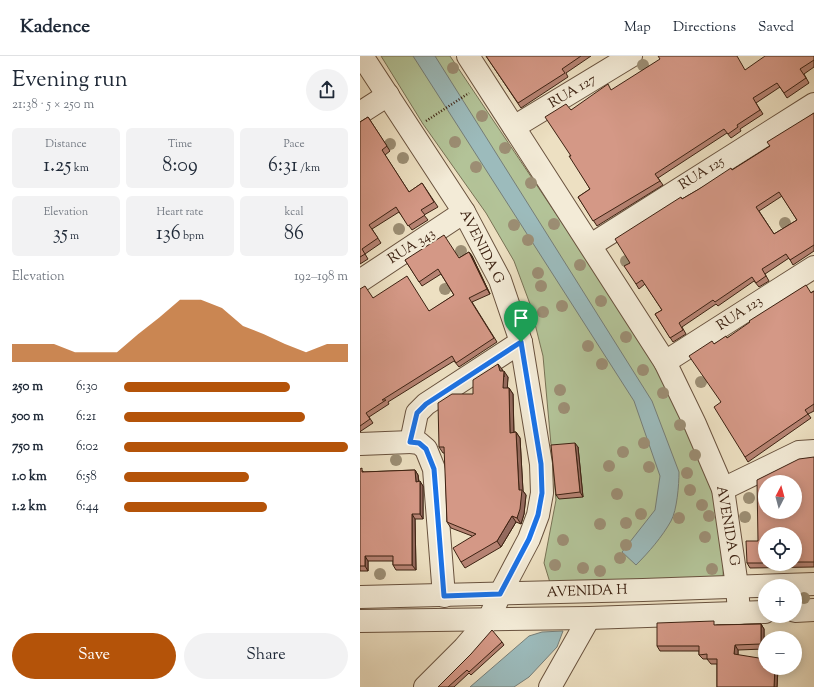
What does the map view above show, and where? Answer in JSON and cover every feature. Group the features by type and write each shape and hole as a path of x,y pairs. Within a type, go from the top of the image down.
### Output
{"street":[{"name":"AVENIDA G","path":"362,56 464,212 500,280 521,342 541,464 542,493 538,515 529,539 500,594 489,619 464,648 425,687"},
{"name":"AVENIDA G","path":"468,56 665,362 695,424 723,489 737,586 739,613"},
{"name":"RUA 127","path":"514,127 631,56"},
{"path":"360,113 388,95"},
{"name":"RUA 125","path":"591,245 814,104"},
{"name":"RUA 343","path":"360,281 464,212"},
{"name":"RUA 123","path":"665,362 814,267"},
{"path":"410,442 417,413 426,404 521,342"},
{"path":"360,444 410,442 419,443 426,449 434,469 444,596"},
{"path":"723,489 809,448"},
{"name":"AVENIDA H","path":"360,597 444,596 814,584"},
{"path":"802,611 814,610"},
{"name":"AVENIDA H","path":"360,621 589,618 758,612"},
{"path":"550,687 589,618"}],"path":[{"path":"423,124 473,91"}],"green space":[{"path":"381,56 450,56 593,269 673,394 704,452 724,544 723,580 551,586 544,563 556,500 543,356 530,304 514,261 486,213 423,124"}],"water":[{"path":"413,56 435,56 652,401 679,472 678,490 675,511 671,521 664,533 636,565 622,552 655,510 660,476 634,401"},
{"path":"563,631 557,647 529,677 514,687 470,687 529,636 542,632"}],"building":[{"path":"486,56 581,56 562,69 565,73 518,103"},
{"path":"658,56 737,56 745,70 765,56 814,56 814,60 800,69 806,78 784,93 777,83 753,98 760,110 737,125 738,127 728,134 724,129 655,174 660,181 593,221 578,197 590,189 569,156 571,156 545,117 566,104 571,110 608,84 611,90 660,59"},
{"path":"814,113 814,245 790,260 786,254 762,269 766,276 756,283 752,277 715,302 713,300 679,323 683,330 670,338 655,314 662,310 642,280 636,284 624,266 630,263 615,239 681,197 682,199 731,168 732,170 770,146 767,142","holes":["779,192 797,220 774,234 756,207"]},
{"path":"368,117 387,146 382,150 409,192 422,183 434,202 421,210 425,215 408,226 396,207 369,225 378,238 362,249 365,254 360,257 360,122"},
{"path":"444,235 459,258 469,252 487,289 469,298 494,338 456,363 452,356 382,400 386,400 366,413 370,419 360,426 360,289 365,286 373,298 407,276 429,311 454,295 438,269 419,282 405,260"},
{"path":"806,285 811,293 814,291 814,404 805,410 808,414 745,457 714,407 721,402 689,356 712,341 714,344 726,336 727,338 750,322 749,321"},
{"path":"498,364 500,371 504,371 503,388 509,388 510,433 516,432 519,490 522,490 520,509 517,518 512,516 497,541 461,562 453,548 476,534 447,522 444,447 439,447 438,403 452,394 473,394 473,380"},
{"path":"575,443 580,492 556,495 551,445"},
{"path":"814,457 814,562 802,562 802,527 758,527 758,541 757,480 758,480 758,519 802,519 802,475 767,475 799,459"},
{"path":"362,468 362,472 415,470 416,482 420,481 420,514 412,514 412,565 393,565 393,556 365,556 365,566 360,566 360,469"},
{"path":"746,541 758,541 758,563 747,563"},
{"path":"714,621 714,625 761,624 761,631 758,631 758,644 735,645 734,654 758,658 758,675 775,675 774,687 717,687 717,659 707,659 707,654 699,655 699,646 657,646 657,623"},
{"path":"492,630 502,642 469,672 467,670 448,687 438,687 471,654"}],"route":[{"path":"521,342 541,464 542,493 538,515 529,539 500,594 444,596 434,469 426,449 419,443 410,442 417,413 426,404 521,342"}]}
